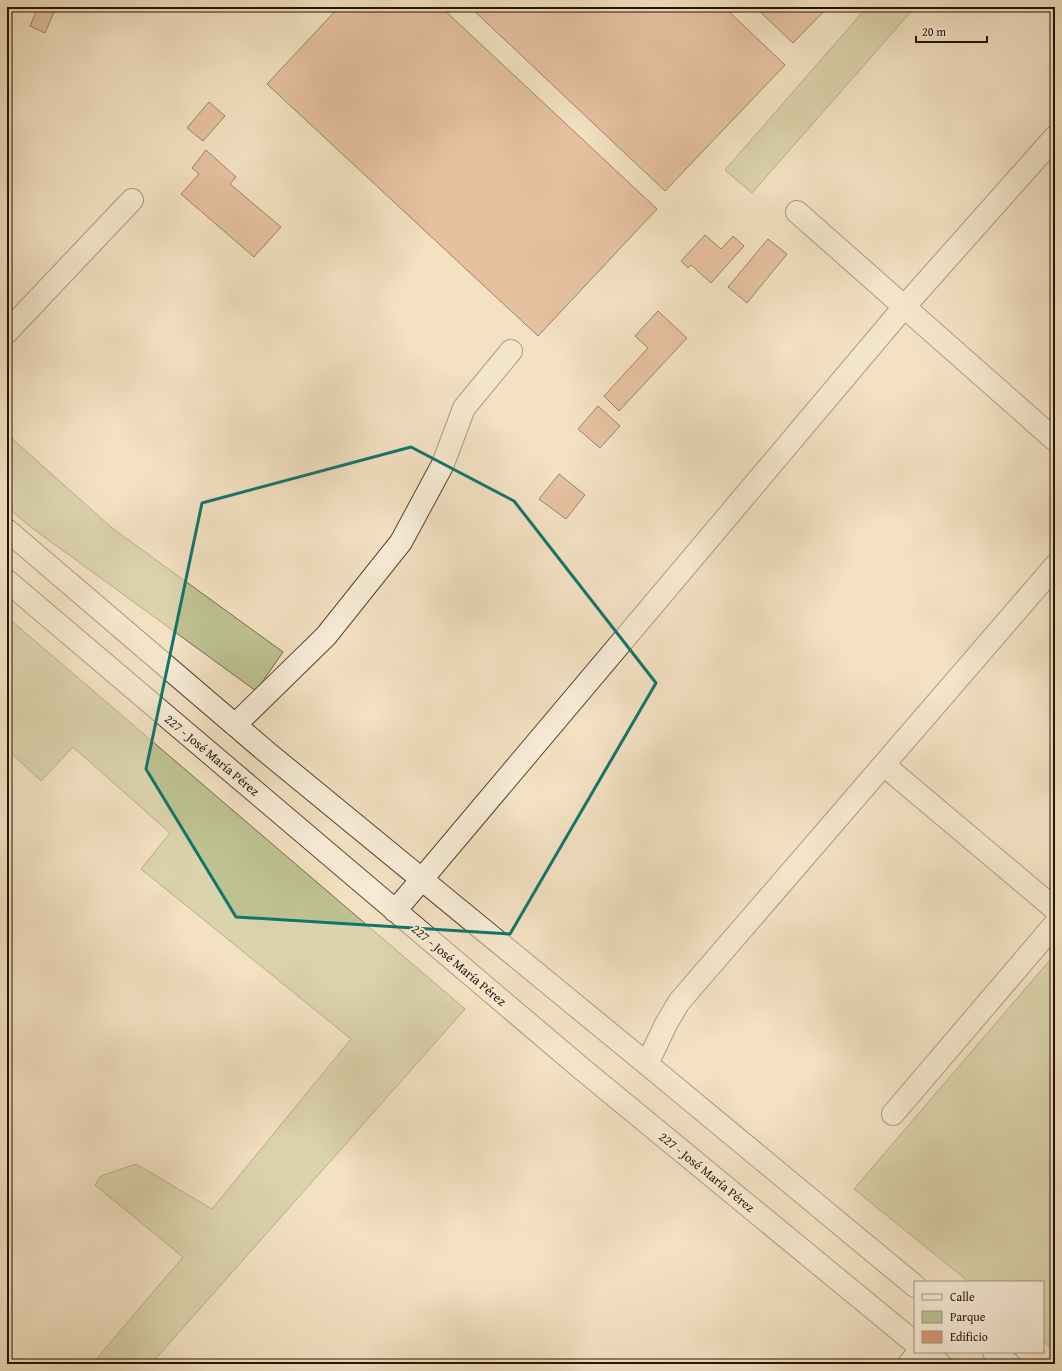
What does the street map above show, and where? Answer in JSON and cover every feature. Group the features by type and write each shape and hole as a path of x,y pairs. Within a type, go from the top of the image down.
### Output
{"street":[{"path":"395,911 904,307 1055,137"},
{"path":"7,332 132,200"},
{"path":"797,212 1055,440"},
{"path":"235,725 326,636 401,542 443,464 464,408 511,351"},
{"path":"7,530 235,725 914,1285"},
{"path":"647,1064 666,1024 679,1002 1055,566"},
{"name":"227 - José María Pérez","path":"7,581 582,1069 914,1341"},
{"path":"884,765 1055,909"},
{"path":"892,1114 1055,924"},
{"path":"909,1364 919,1353"},
{"path":"927,1353 940,1364"},
{"path":"995,1353 1009,1364"}],"highlighted area":[{"path":"411,447 514,501 656,683 510,934 236,917 146,769 202,503"}],"green space":[{"path":"867,7 915,7 752,193 725,170"},
{"path":"7,434 112,528 283,652 256,691 32,528 7,507"},
{"path":"7,617 465,1009 151,1364 92,1364 183,1257 95,1185 101,1176 136,1164 212,1209 351,1039 141,869 170,833 73,747 41,781 7,749"},
{"path":"1055,954 1055,1351 1044,1342 1044,1281 968,1281 854,1189"}],"building":[{"path":"38,7 56,7 45,33 30,26"},
{"path":"339,7 441,7 657,209 538,336 267,84"},
{"path":"470,7 724,7 785,65 665,191"},
{"path":"755,7 828,7 793,43"},
{"path":"209,102 225,116 203,141 187,128"},
{"path":"206,150 236,177 230,184 281,227 254,257 181,194 199,174 192,168"},
{"path":"705,235 721,249 733,236 744,246 711,283 691,265 688,268 681,261"},
{"path":"768,239 787,254 747,303 728,287"},
{"path":"658,311 687,338 619,411 604,396 648,348 635,336"},
{"path":"598,406 620,426 600,448 578,429"},
{"path":"559,474 585,495 566,519 539,499"}]}
